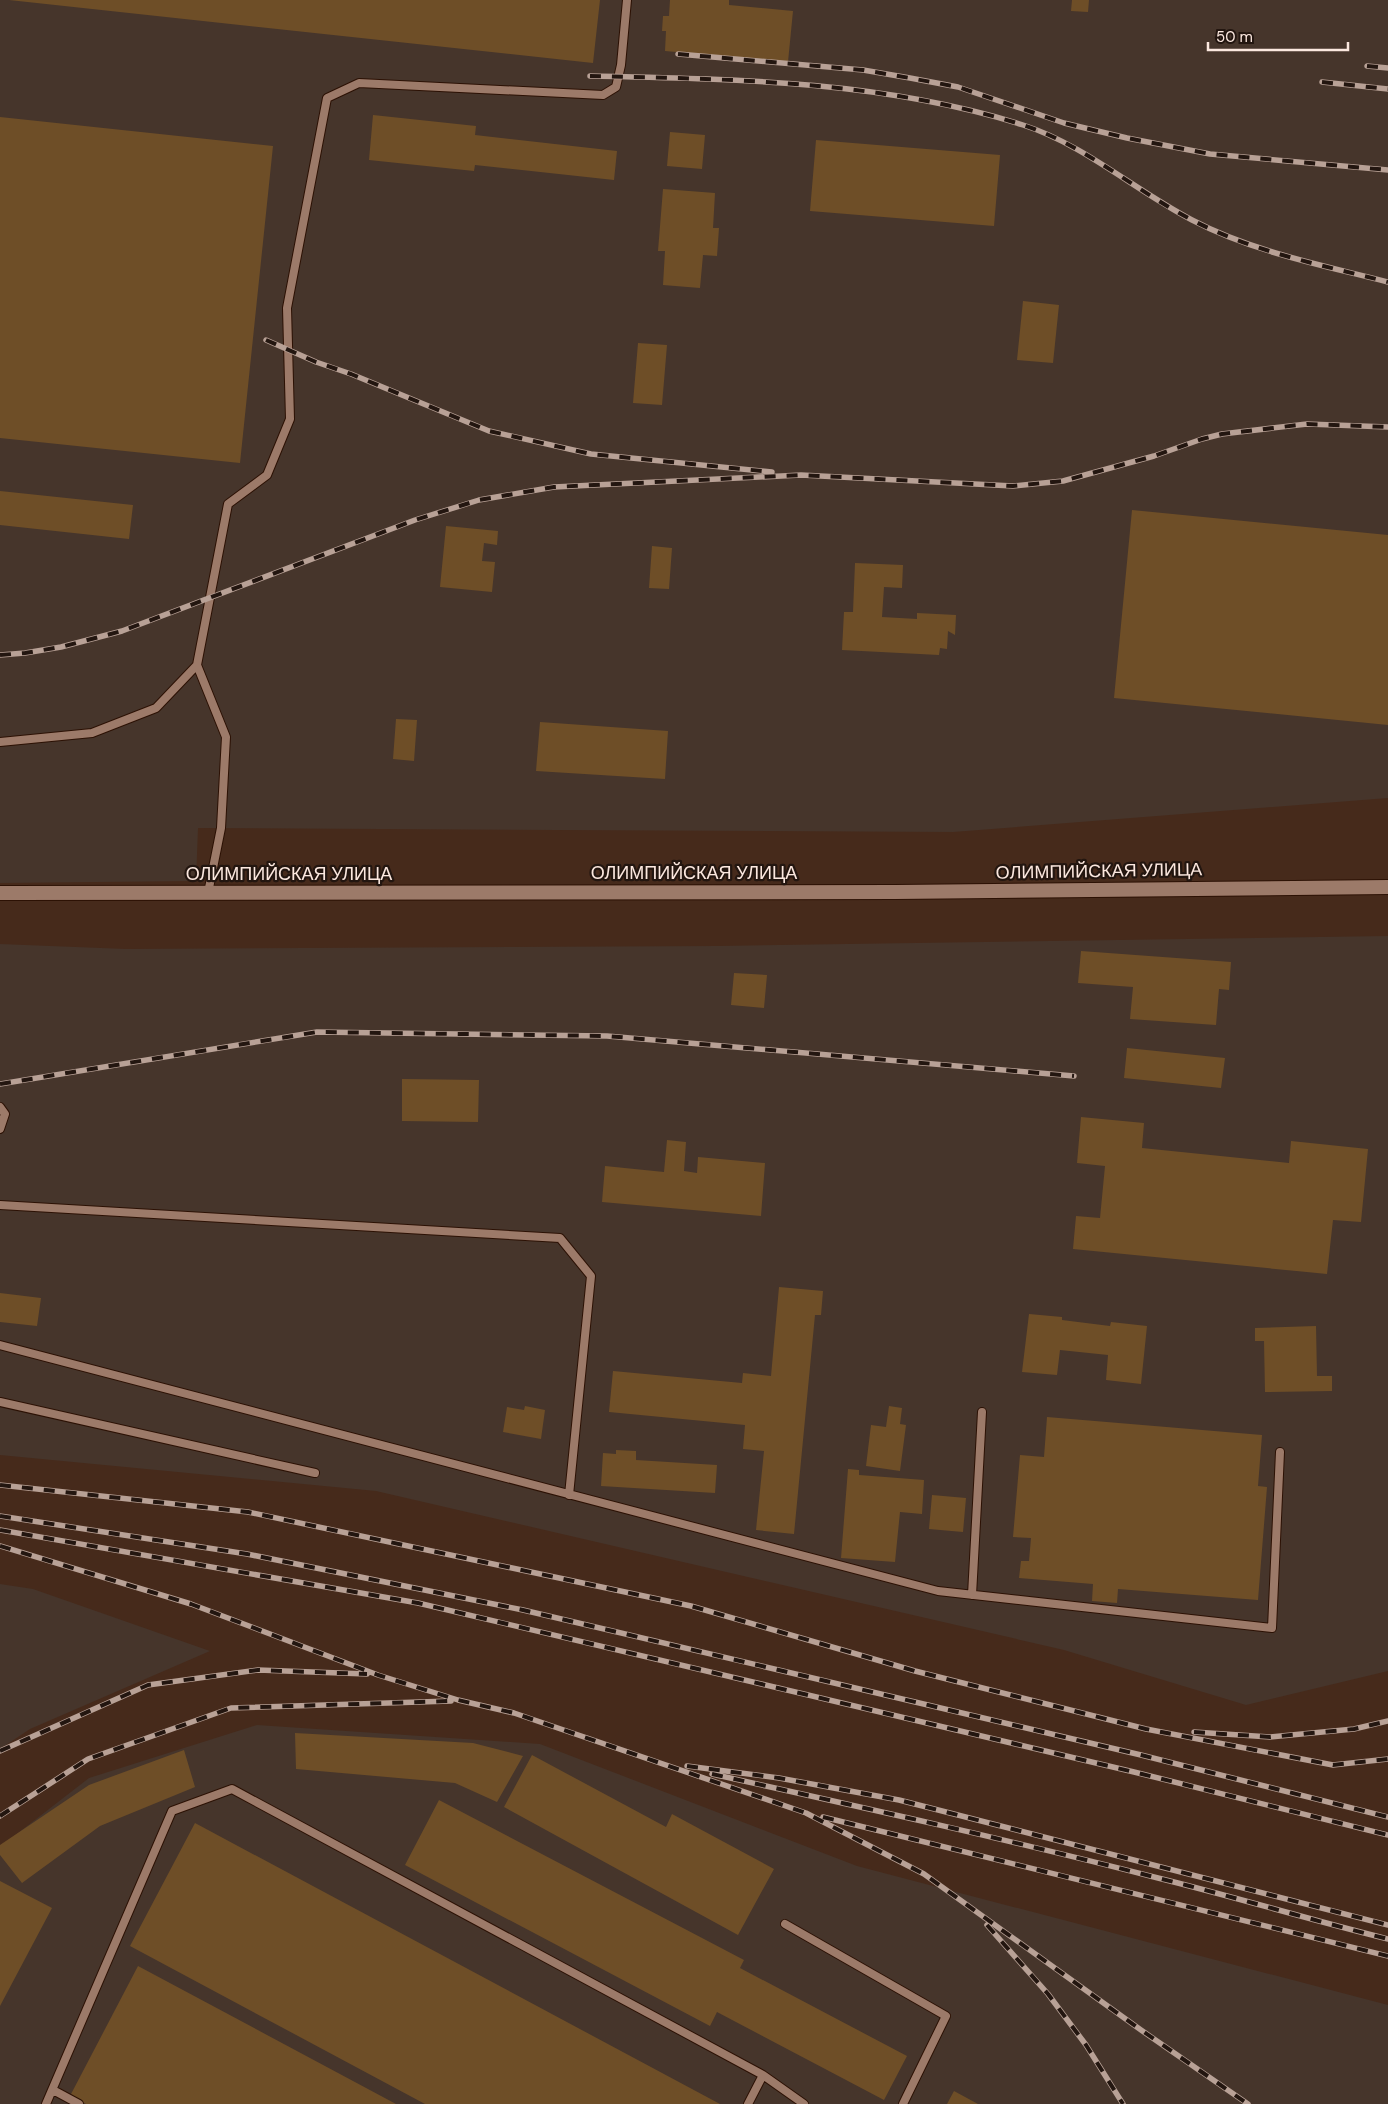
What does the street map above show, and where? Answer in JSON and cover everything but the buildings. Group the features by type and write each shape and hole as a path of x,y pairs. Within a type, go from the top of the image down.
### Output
{"street":[{"name":"ОЛИМПИЙСКАЯ УЛИЦА","path":"0,893 896,892 1388,887"}],"lane":[{"path":"0,742 92,733 156,708 197,664 228,504 267,475 290,419 286,308 327,98 359,83 603,95 616,87 621,65 627,0"},
{"path":"197,664 226,737 221,828 208,893"},
{"path":"0,1107 5,1114 0,1129"},
{"path":"0,1205 560,1238 591,1276 569,1494"},
{"path":"0,1345 938,1592 1272,1628 1280,1452"},
{"path":"0,1402 315,1473"},
{"path":"972,1595 982,1412"},
{"path":"46,2104 172,1811 232,1789 763,2076 804,2104"},
{"path":"785,1924 946,2016 903,2104"},
{"path":"748,2104 763,2076"},
{"path":"53,2090 79,2104"}],"shaded area":[{"path":"0,0 1388,0 1388,798 953,832 198,828 196,881 0,883"},
{"path":"1388,936 1388,1671 1246,1705 1064,1650 376,1491 0,1455 0,944 126,949 718,946"},
{"path":"0,1584 33,1589 210,1651 30,1729 0,1749"},
{"path":"257,1725 540,1744 857,1866 1388,2005 1388,2104 0,2104 0,1847 89,1778"}],"railway":[{"path":"678,54 863,70 958,87 1064,123 1127,138 1210,154 1388,170"},
{"path":"1367,66 1388,68"},
{"path":"590,76 754,81 809,85 917,99 970,110 1045,133 1088,156 1192,220 1239,241 1288,257 1388,282"},
{"path":"1322,82 1388,89"},
{"path":"266,340 489,431 591,454 772,472"},
{"path":"0,655 61,647 122,631 415,520 479,500 554,487 801,475 1013,486 1063,481 1154,456 1222,434 1307,424 1388,427"},
{"path":"0,1084 317,1032 607,1036 1074,1076"},
{"path":"0,1485 248,1512 691,1606 915,1671 1146,1729 1333,1765 1388,1759"},
{"path":"0,1516 247,1554 523,1610 1141,1755 1388,1817"},
{"path":"0,1530 418,1603 1134,1772 1388,1835"},
{"path":"0,1546 191,1604 378,1675 458,1700 514,1713 806,1813 924,1874 1141,2030 1248,2104"},
{"path":"0,1751 148,1685 258,1670 367,1674"},
{"path":"0,1816 88,1759 231,1708 451,1701"},
{"path":"1194,1732 1270,1737 1354,1729 1388,1721"},
{"path":"687,1766 779,1778 899,1800 1388,1925"},
{"path":"712,1774 1047,1850 1388,1939"},
{"path":"823,1817 1388,1956"},
{"path":"987,1925 1048,1994 1086,2045 1123,2104"}]}
